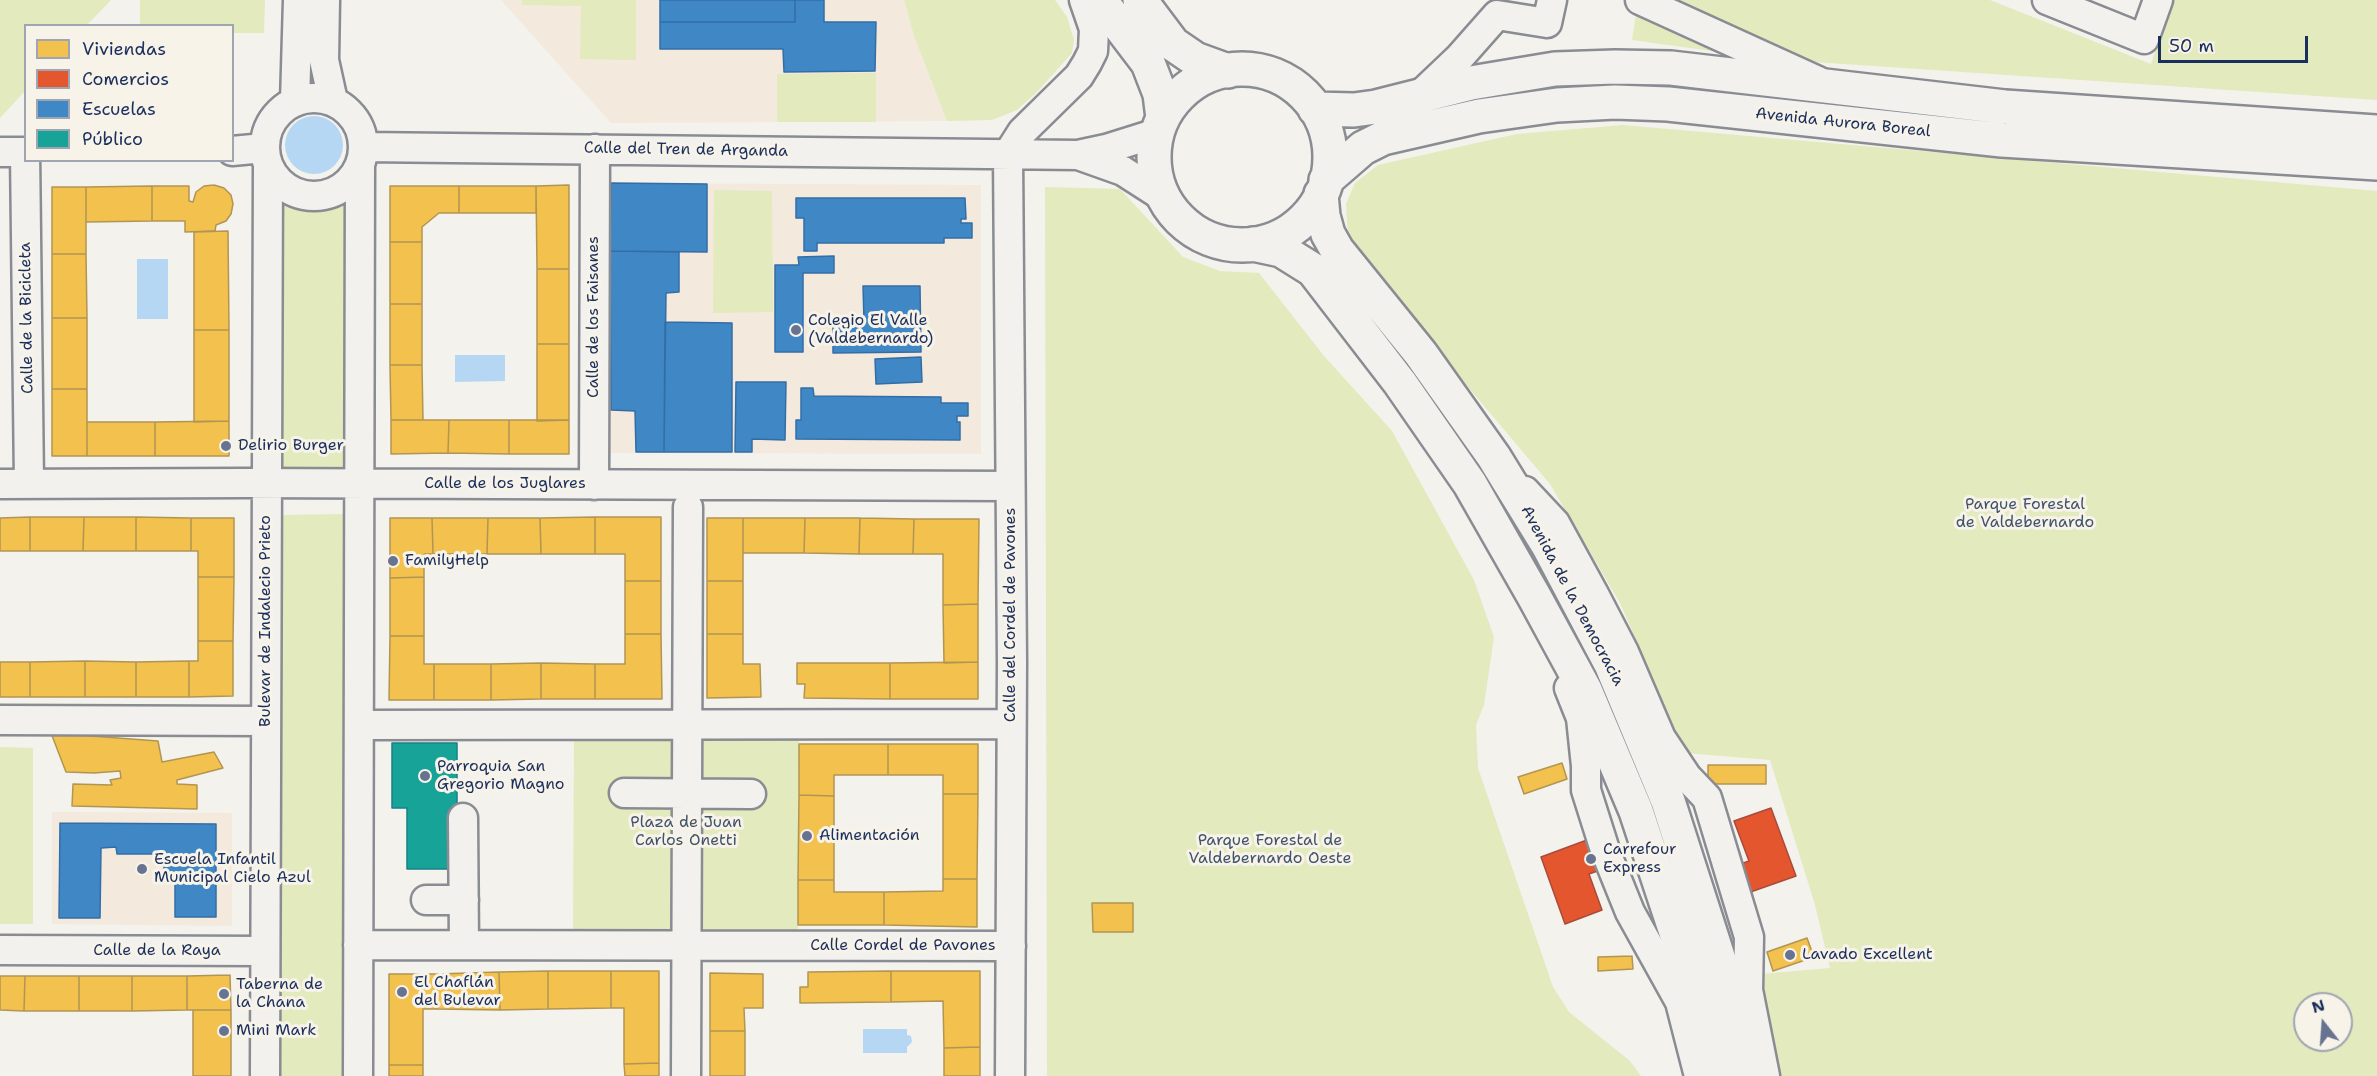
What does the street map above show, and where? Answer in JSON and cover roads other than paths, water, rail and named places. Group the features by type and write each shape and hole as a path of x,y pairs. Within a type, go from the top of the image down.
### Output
{"main road":[{"path":"1100,0 1148,63 1160,94 1160,125 1154,149 1154,166 1162,196 1180,220 1201,235 1226,244 1253,244 1281,236 1294,228 1305,218 1324,187 1329,168 1328,141 1315,109 1299,90 1276,77 1253,70 1215,74 1190,86 1171,105 1160,125"},
{"path":"1140,0 1173,44 1195,59 1228,71"},
{"name":"Avenida Aurora Boreal","path":"1315,109 1354,110 1376,107 1471,83 1556,69 1671,68 2006,107 2377,132"},
{"name":"Avenida Aurora Boreal","path":"1324,187 1363,148 1383,138 1479,116 1557,105 1615,102 1668,104 2002,140 2377,163"},
{"name":"Avenida de la Democracia","path":"1324,187 1323,216 1328,234 1337,250 1421,354 1494,457 1548,545 1611,664 1668,801 1729,992 1748,1076"},
{"name":"Avenida de la Democracia","path":"1253,244 1281,250 1313,270 1400,383 1470,484 1585,690 1636,811 1699,1002 1716,1076"}],"street":[{"path":"295,102 298,0"},
{"path":"325,0 324,60 333,101"},
{"path":"1008,154 1022,132 1079,76 1093,51 1094,29 1084,0"},
{"path":"1419,96 1459,58 1497,15 1547,23 1552,0"},
{"path":"1640,0 1828,86"},
{"path":"2047,0 2144,39 2158,0"},
{"path":"358,1076 359,484 362,156 362,135 351,115 333,101 314,98 284,107 270,125 266,157 275,178 295,193 314,196 333,193 354,177 362,156"},
{"name":"Calle del Tren de Arganda","path":"362,156 595,149 1078,155 1106,149 1160,125"},
{"name":"Calle de los Faisanes","path":"594,484 595,149"},
{"path":"234,151 266,157"},
{"path":"0,152 24,152"},
{"name":"Calle del Cordel de Pavones","path":"1008,154 1010,1076"},
{"name":"Calle del Tren de Arganda","path":"1078,155 1122,171 1162,196"},
{"name":"Bulevar de Indalecio Prieto","path":"265,1076 266,157"},
{"name":"Calle de la Bicicleta","path":"25,162 29,483"},
{"path":"1494,457 1555,523 1624,652 1661,738 1686,777 1707,798 1749,937 1748,990 1765,1076"},
{"name":"Calle de los Juglares","path":"0,484 1009,486"},
{"path":"1470,484 1508,570 1570,689 1581,718 1586,790 1605,850 1630,912 1680,1002 1698,1076"},
{"path":"686,1076 688,507"},
{"path":"0,720 266,721"},
{"path":"359,725 1011,724"},
{"path":"624,793 751,794"},
{"path":"358,945 464,945 463,818"},
{"path":"426,900 464,900"},
{"name":"Calle Cordel de Pavones","path":"464,945 1011,946"},
{"name":"Calle de la Raya","path":"0,950 265,951"}],"water":[{"path":"308,116 320,116 335,124 343,139 343,151 335,166 320,174 308,174 293,166 285,151 285,139 293,124"},
{"path":"137,259 168,259 168,319 137,319"},
{"path":"455,355 505,355 505,381 455,382"},
{"path":"863,1029 907,1029 907,1035 911,1036 912,1042 907,1047 907,1053 863,1053"}],"place":[{"name":"Colegio El Valle (Valdebernardo)","path":"796,330"},
{"name":"Delirio Burger","path":"226,446"},
{"name":"FamilyHelp","path":"393,561"},
{"name":"Parroquia San Gregorio Magno","path":"425,776"},
{"name":"Alimentación","path":"807,836"},
{"name":"Carrefour Express","path":"1591,859"},
{"name":"Escuela Infantil Municipal Cielo Azul","path":"142,869"},
{"name":"Lavado Excellent","path":"1790,955"},
{"name":"El Chaflán del Bulevar","path":"402,992"},
{"name":"Taberna de la Chana","path":"224,994"},
{"name":"Mini Mark","path":"224,1031"}],"park label":[{"name":"Parque Forestal de Valdebernardo","path":"2025,514"},
{"name":"Plaza de Juan Carlos Onetti","path":"686,832"},
{"name":"Parque Forestal de Valdebernardo Oeste","path":"1270,850"}]}
